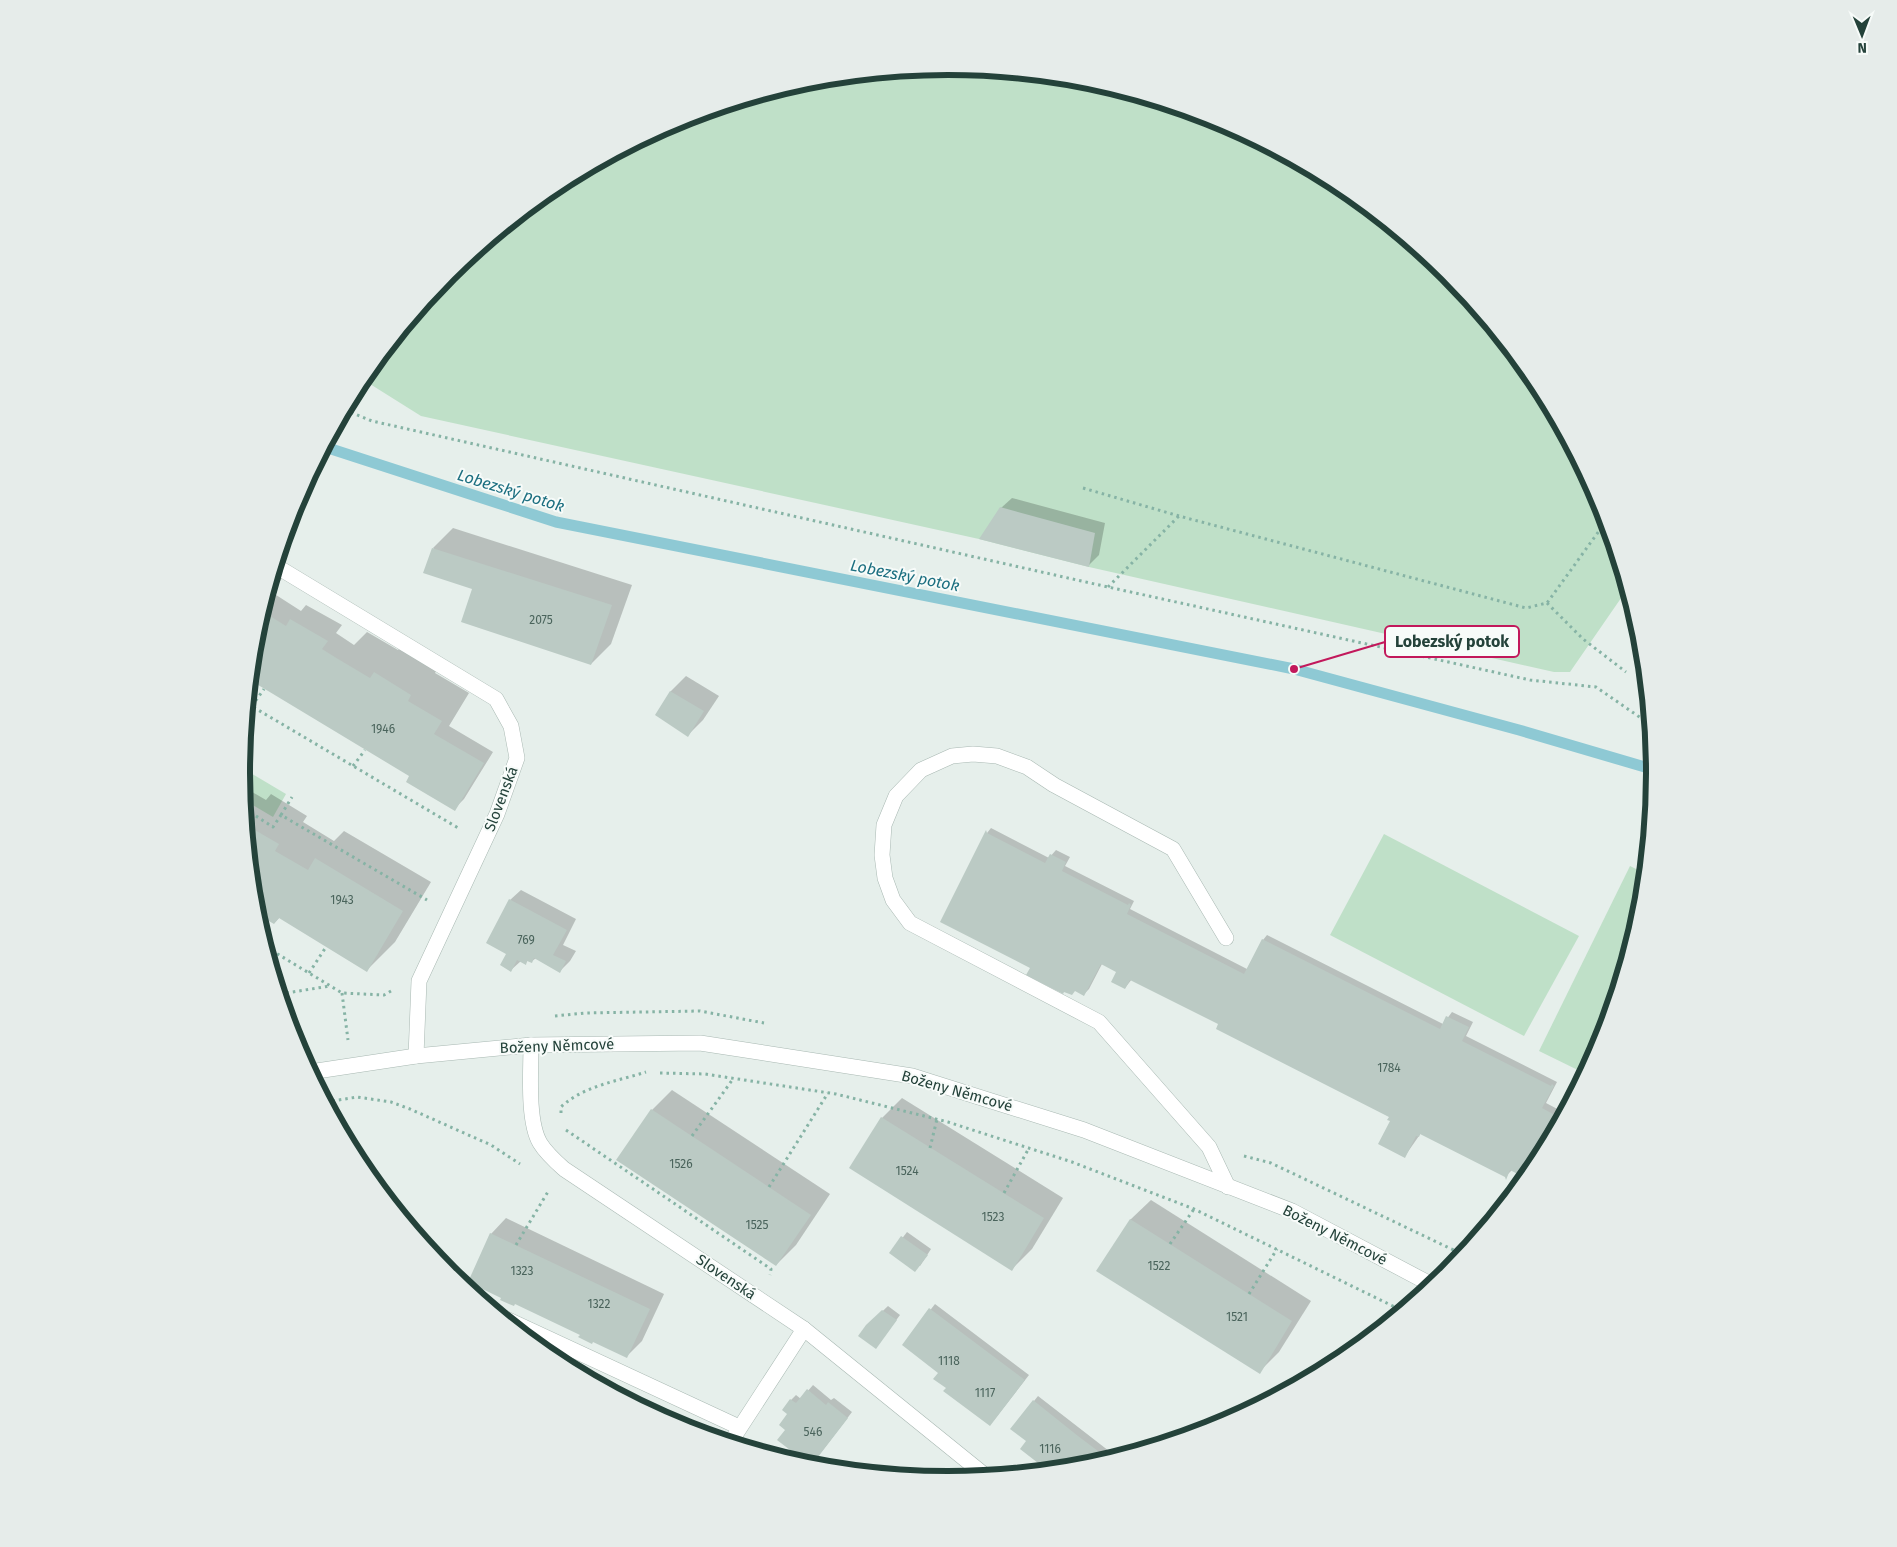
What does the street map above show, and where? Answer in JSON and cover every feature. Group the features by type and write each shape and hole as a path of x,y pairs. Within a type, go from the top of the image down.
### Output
{"street":[{"name":"Slovenská","path":"281,569 496,699 511,726 517,758 501,804 419,981 416,1056"},
{"path":"1226,938 1173,849 1054,785 1027,767 997,756 973,754 952,756 921,770 896,796 884,825 882,855 885,878 893,900 910,923 1099,1022 1209,1147 1228,1186"},
{"name":"Boženy Němcové","path":"317,1071 416,1056 531,1045 700,1043 912,1076 1084,1130 1292,1211 1426,1282"},
{"name":"Slovenská","path":"531,1045 533,1122 540,1142 553,1159 564,1169 804,1329 980,1471"},
{"path":"519,1325 739,1427"},
{"path":"733,1438 804,1329"}],"path":[{"path":"351,412 372,421 1108,587 1530,680 1596,687 1645,721"},
{"path":"1084,488 1179,516 1526,608 1547,603 1602,527"},
{"path":"1108,587 1179,516"},
{"path":"1547,603 1583,639 1626,672"},
{"path":"254,700 264,689"},
{"path":"253,707 461,830"},
{"path":"354,766 365,750"},
{"path":"251,813 274,827 292,797"},
{"path":"282,814 430,902"},
{"path":"309,973 326,947"},
{"path":"273,951 342,993 361,996 384,995 396,987"},
{"path":"286,993 330,986"},
{"path":"561,1119 561,1107 571,1098 646,1072"},
{"path":"656,1073 705,1074 828,1093 937,1119 1029,1148 1072,1162 1194,1209 1398,1308"},
{"path":"692,1136 733,1079"},
{"path":"769,1187 828,1093"},
{"path":"332,1101 357,1097 392,1102 491,1145 522,1165"},
{"path":"930,1148 937,1119"},
{"path":"562,1124 564,1129 582,1143 771,1269 770,1283"},
{"path":"1004,1194 1029,1148"},
{"path":"516,1245 552,1186"},
{"path":"1170,1244 1194,1209"},
{"path":"1249,1294 1277,1249"}],"green space":[{"path":"903,76 994,76 1040,81 1085,88 1129,99 1173,112 1216,128 1298,169 1337,193 1374,219 1409,248 1474,313 1503,348 1529,385 1553,424 1594,506 1610,549 1623,595 1570,672 1554,672 1089,567 979,539 421,416 369,383 394,348 423,313 488,248 523,219 599,169 681,128 724,112 812,88"},
{"path":"250,773 286,794 273,817 251,804"},
{"path":"1384,834 1579,936 1524,1036 1330,935"},
{"path":"1630,866 1640,871 1634,910 1610,998 1580,1071 1539,1051"}],"building":[{"path":"1000,507 1095,533 1089,567 979,539"},
{"path":"432,548 612,605 591,665 461,622 472,589 423,573"},
{"path":"268,615 286,626 290,619 328,641 322,649 370,678 374,672 411,695 408,701 442,721 434,734 484,763 455,811 406,782 409,776 256,684"},
{"path":"670,691 704,711 688,737 655,715"},
{"path":"252,828 279,844 275,851 308,870 315,858 403,911 367,972 279,918 274,924 265,919 263,910"},
{"path":"986,830 987,833 1045,863 1050,854 1066,862 1062,871 1128,905 1129,903 1131,905 1127,914 1244,974 1262,939 1440,1029 1446,1016 1469,1027 1462,1041 1554,1086 1542,1108 1557,1116 1520,1175 1510,1170 1506,1180 1505,1177 1420,1134 1419,1137 1416,1136 1405,1158 1378,1144 1390,1121 1387,1120 1389,1117 1216,1029 1218,1024 1130,980 1125,989 1111,982 1116,972 1101,964 1084,996 1075,991 1072,995 1064,992 1063,994 1026,975 1030,968 940,922"},
{"path":"509,899 567,930 553,955 566,961 560,973 534,958 532,963 527,961 526,965 517,960 511,972 500,965 506,954 486,943"},
{"path":"651,1109 811,1215 776,1266 616,1160"},
{"path":"881,1117 1044,1218 1012,1271 849,1168"},
{"path":"1130,1219 1292,1321 1260,1374 1096,1271"},
{"path":"490,1233 650,1309 627,1358 593,1342 592,1344 578,1337 580,1335 515,1304 514,1306 500,1300 501,1298 473,1284 469,1280"},
{"path":"901,1236 928,1255 915,1272 889,1253"},
{"path":"929,1308 1025,1380 990,1426 943,1391 946,1388 933,1379 938,1373 902,1345"},
{"path":"882,1310 897,1320 876,1349 858,1336 866,1325"},
{"path":"807,1389 826,1405 828,1402 848,1418 816,1460 797,1455 777,1440 785,1430 779,1425 787,1414 782,1410 790,1399 796,1403"},
{"path":"1033,1400 1103,1455 1036,1466 1038,1463 1020,1449 1026,1441 1010,1429"}],"waterway":[{"name":"Lobezský potok","path":"331,449 556,522 1294,669 1519,730 1647,768"}],"place":[{"name":"Lobezský potok","path":"1294,669"}]}
